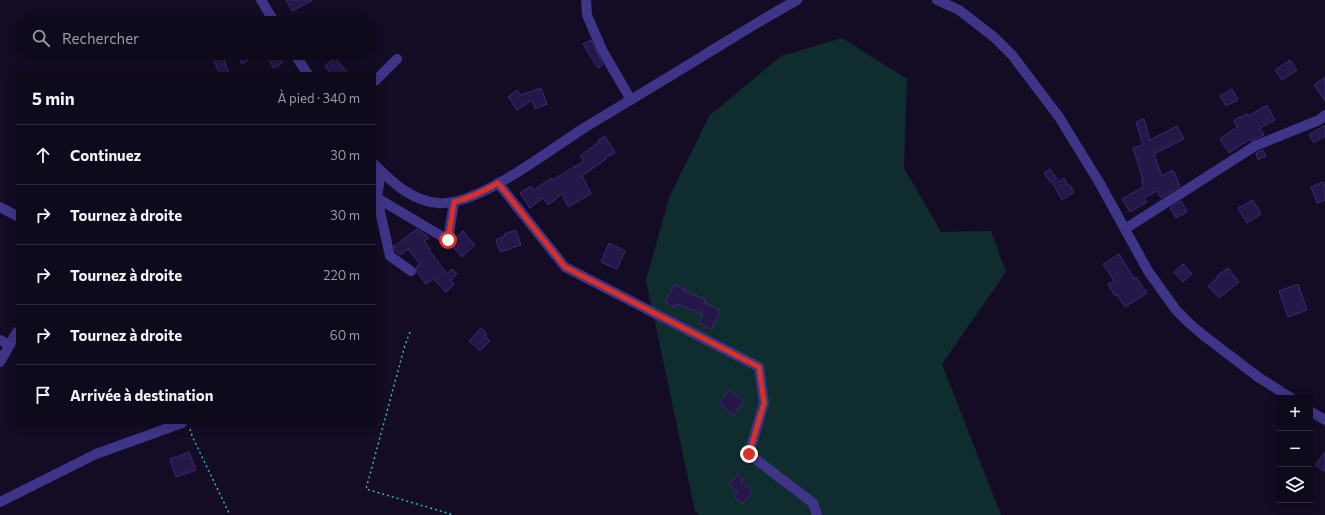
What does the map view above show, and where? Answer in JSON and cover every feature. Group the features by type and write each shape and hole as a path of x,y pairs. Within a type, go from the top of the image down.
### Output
{"street":[{"path":"261,0 271,16"},
{"path":"586,0 587,15 602,50 631,100"},
{"path":"378,168 397,186 407,193 423,200 438,203 464,200 485,191 631,100 797,0"},
{"path":"937,0 959,10 994,37 1012,55 1059,117 1099,182 1148,271 1176,310 1189,323 1258,376 1286,395"},
{"path":"376,80 397,59"},
{"path":"299,60 306,72"},
{"path":"1125,229 1255,146 1319,120 1325,114"},
{"path":"378,168 377,198 390,256 411,271"},
{"path":"498,183 565,267 759,367 764,403 749,454 813,503 817,515"},
{"path":"377,198 448,240 454,202"},
{"path":"0,207 16,215"},
{"path":"0,362 16,334"},
{"path":"0,340 10,345"},
{"path":"1313,413 1325,420"},
{"path":"0,502 96,454 186,424"}],"path":[{"path":"410,332 405,345 366,489 454,515"},
{"path":"186,424 230,515"}],"green space":[{"path":"842,38 907,79 904,168 941,232 991,231 1006,272 942,364 1001,515 699,515 695,511 646,280 669,198 709,116 781,56"}],"building":[{"path":"286,0 313,0 292,11"},
{"path":"591,40 603,65 598,68 583,44"},
{"path":"214,60 224,60 229,72 219,72"},
{"path":"240,60 248,60 242,64"},
{"path":"269,60 282,60 283,62 274,68"},
{"path":"332,60 337,60 347,72 329,72 325,66"},
{"path":"1290,60 1297,70 1282,80 1275,70"},
{"path":"1325,77 1325,101 1314,85"},
{"path":"541,88 547,104 535,109 532,100 517,110 508,97 517,90 521,95"},
{"path":"1232,89 1238,100 1226,106 1220,96"},
{"path":"1267,105 1275,120 1260,128 1264,135 1251,141 1250,139 1229,153 1220,139 1237,127 1234,120 1247,114 1248,116"},
{"path":"1144,119 1150,140 1177,126 1184,139 1154,154 1162,176 1173,170 1180,186 1161,198 1157,191 1144,198 1147,202 1130,212 1122,199 1144,186 1141,181 1143,180 1133,148 1143,145 1136,122"},
{"path":"1325,125 1325,136 1314,143 1309,135"},
{"path":"605,136 615,153 605,158 606,159 582,176 591,194 568,207 562,194 548,205 543,198 530,208 520,193 531,186 534,190 551,178 552,180 584,161 580,156 599,142 598,140"},
{"path":"1263,150 1266,156 1258,160 1256,153"},
{"path":"1050,169 1057,179 1051,183 1044,173"},
{"path":"1064,178 1068,186 1070,185 1074,192 1062,200 1053,184"},
{"path":"1323,182 1323,185 1325,184 1325,200 1317,203 1311,187"},
{"path":"1253,200 1261,214 1247,223 1238,208"},
{"path":"1181,201 1187,212 1176,218 1170,208"},
{"path":"417,229 429,238 424,241 447,274 452,269 457,274 451,281 454,284 446,292 433,279 426,284 417,272 416,267 420,264 408,249 400,255 396,251 394,246"},
{"path":"516,230 521,245 500,252 496,240 505,236 504,234"},
{"path":"463,231 475,245 462,257 451,245"},
{"path":"609,243 625,251 617,269 601,262"},
{"path":"1119,254 1134,279 1136,277 1147,293 1125,307 1117,295 1115,296 1108,284 1114,281 1103,264"},
{"path":"1183,264 1192,274 1183,282 1174,272"},
{"path":"1228,268 1239,282 1219,298 1208,286 1218,277 1217,276"},
{"path":"675,284 685,290 684,291 705,299 704,303 720,310 712,329 699,323 703,314 677,304 675,307 665,302"},
{"path":"1298,284 1307,310 1288,317 1279,291"},
{"path":"481,328 487,334 485,336 490,341 480,351 469,341"},
{"path":"729,390 744,401 734,415 719,404"},
{"path":"189,452 196,470 176,477 170,459"},
{"path":"1325,452 1325,472 1315,465"},
{"path":"737,474 743,479 741,481 753,492 742,504 734,497 738,492 729,485"}],"route":[{"path":"448,240 454,202 464,200 485,191 498,183 565,267 759,367 764,403 749,454"}]}
